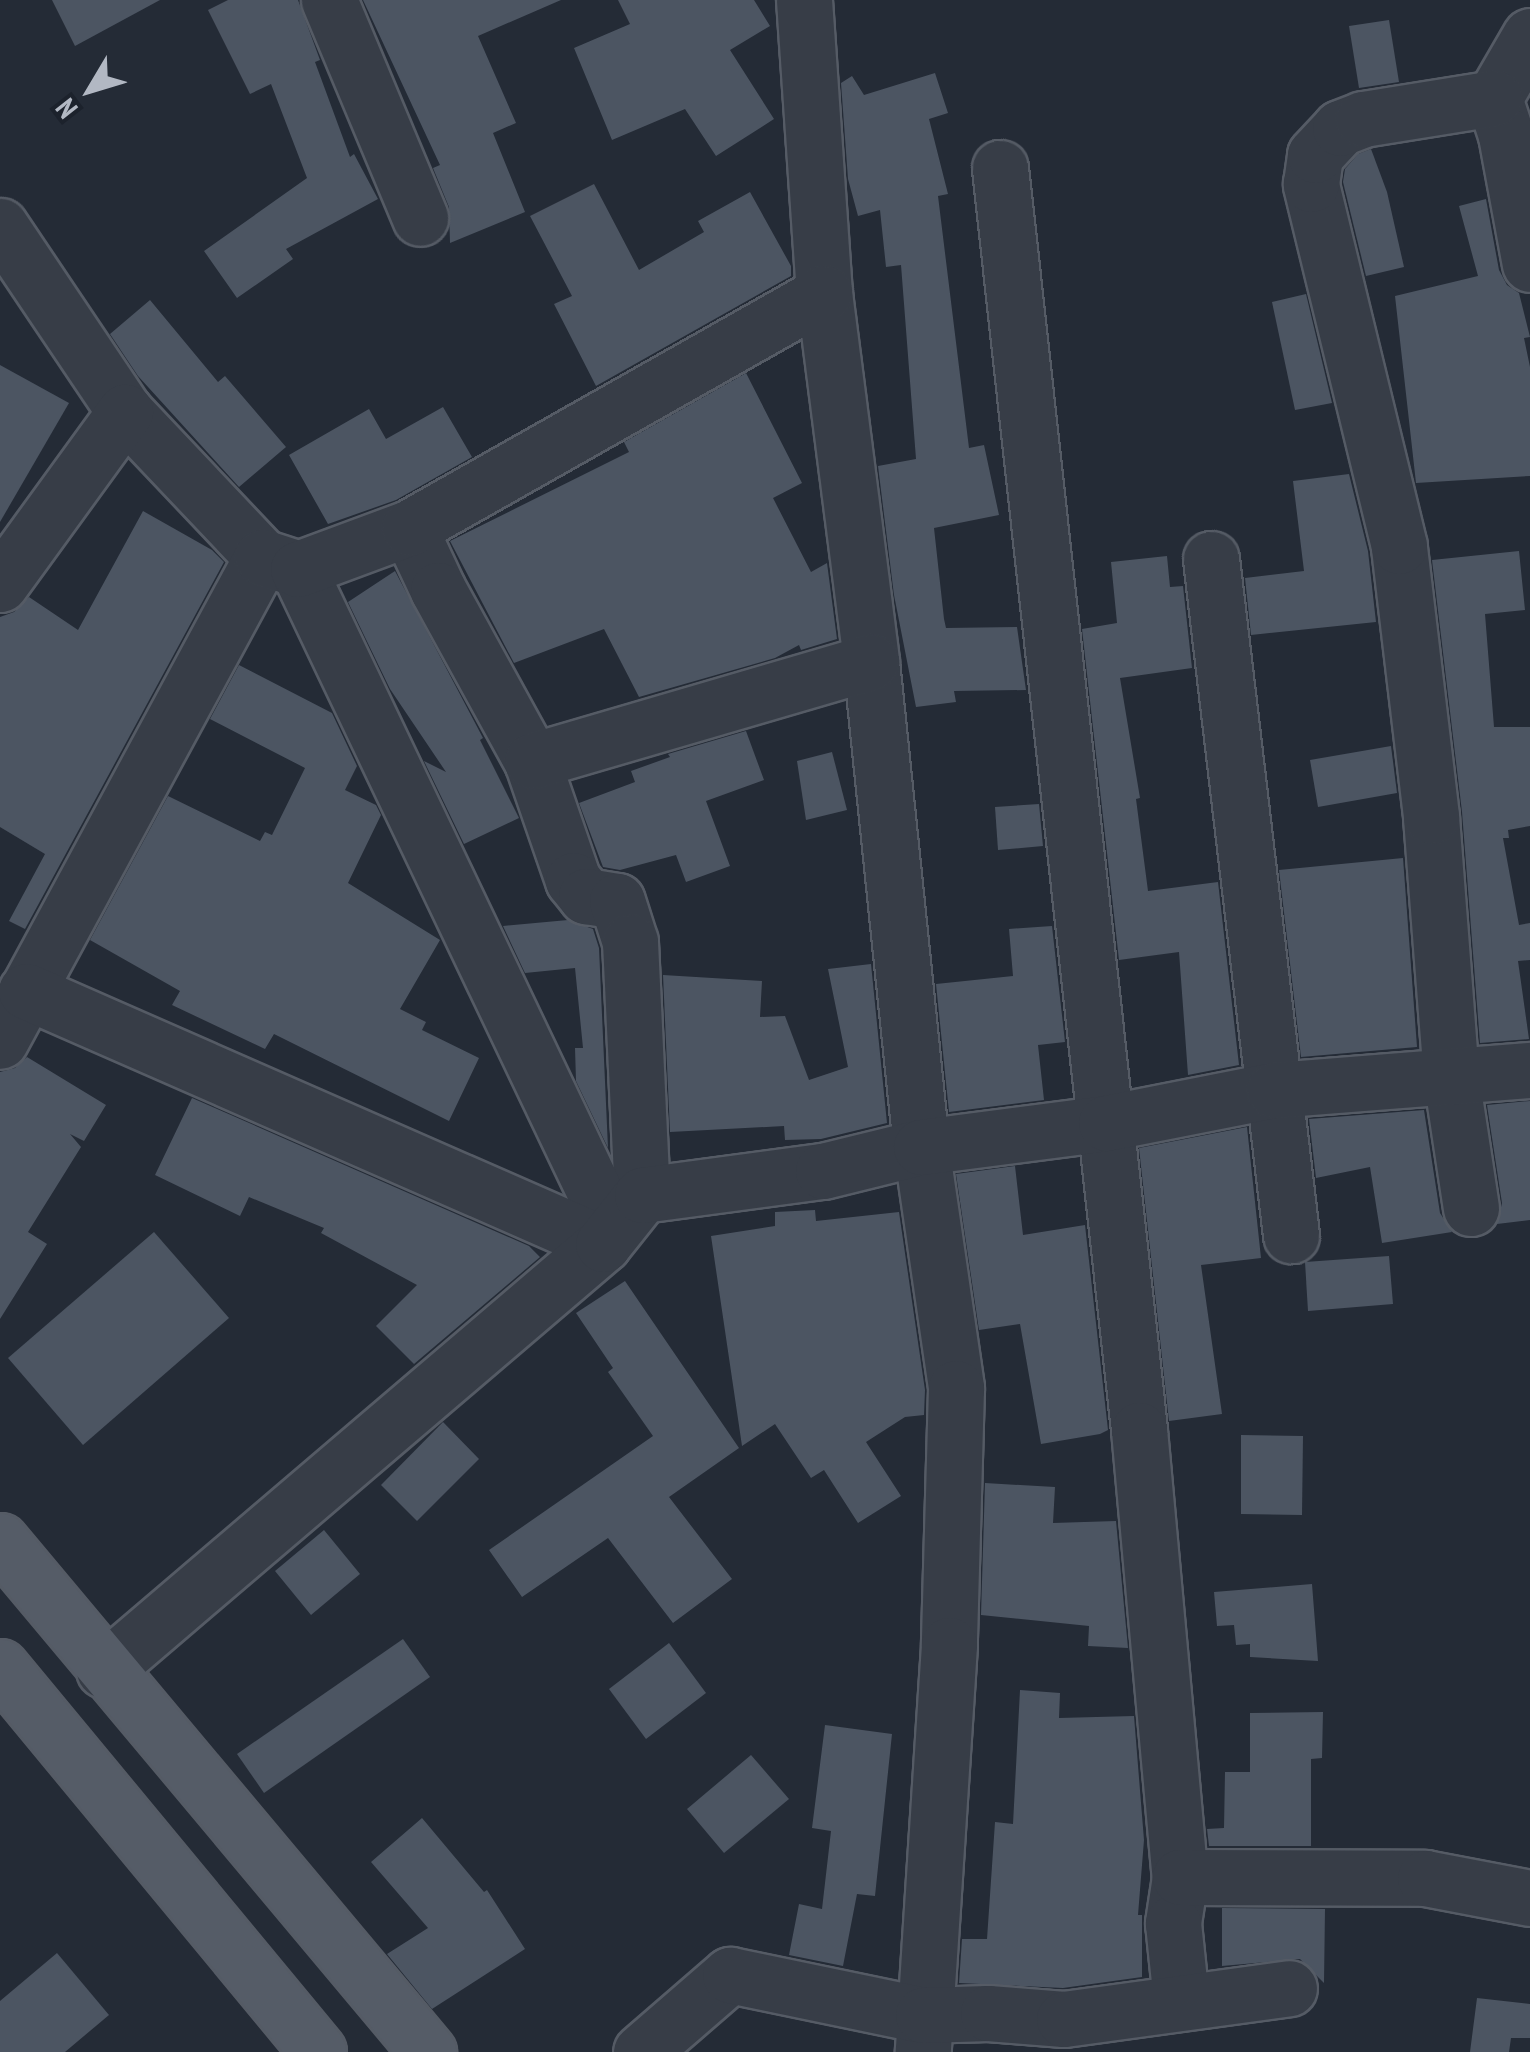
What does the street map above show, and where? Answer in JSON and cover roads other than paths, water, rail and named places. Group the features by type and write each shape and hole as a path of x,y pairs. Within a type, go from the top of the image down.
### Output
{"main road":[{"path":"0,1541 104,1670 428,2052"},
{"path":"0,1667 318,2052"}],"street":[{"path":"328,0 420,218"},
{"path":"804,0 824,292 871,662 921,1147 956,1388 949,1645 923,2033"},
{"path":"1530,36 1494,98 1506,134 1530,264"},
{"path":"1470,1208 1451,1077 1431,816 1399,546 1311,184 1315,155 1340,128 1364,119 1494,98"},
{"path":"1000,168 1106,1123 1180,1877 1173,1924 1181,2000"},
{"path":"0,226 125,412 280,563 619,1223"},
{"path":"0,1041 280,563 409,528 824,292"},
{"path":"0,584 125,412"},
{"path":"409,528 438,590 532,761 573,880 586,896 618,901 630,942 619,1223"},
{"path":"1211,559 1291,1235"},
{"path":"532,761 871,662"},
{"path":"26,991 619,1223"},
{"path":"104,1670 619,1223 921,1147 1106,1123 1274,1090 1530,1070"},
{"path":"1180,1877 1425,1878 1530,1898"},
{"path":"660,2046 730,1976 923,2033 988,2013 1064,2019 1289,1988"}]}
